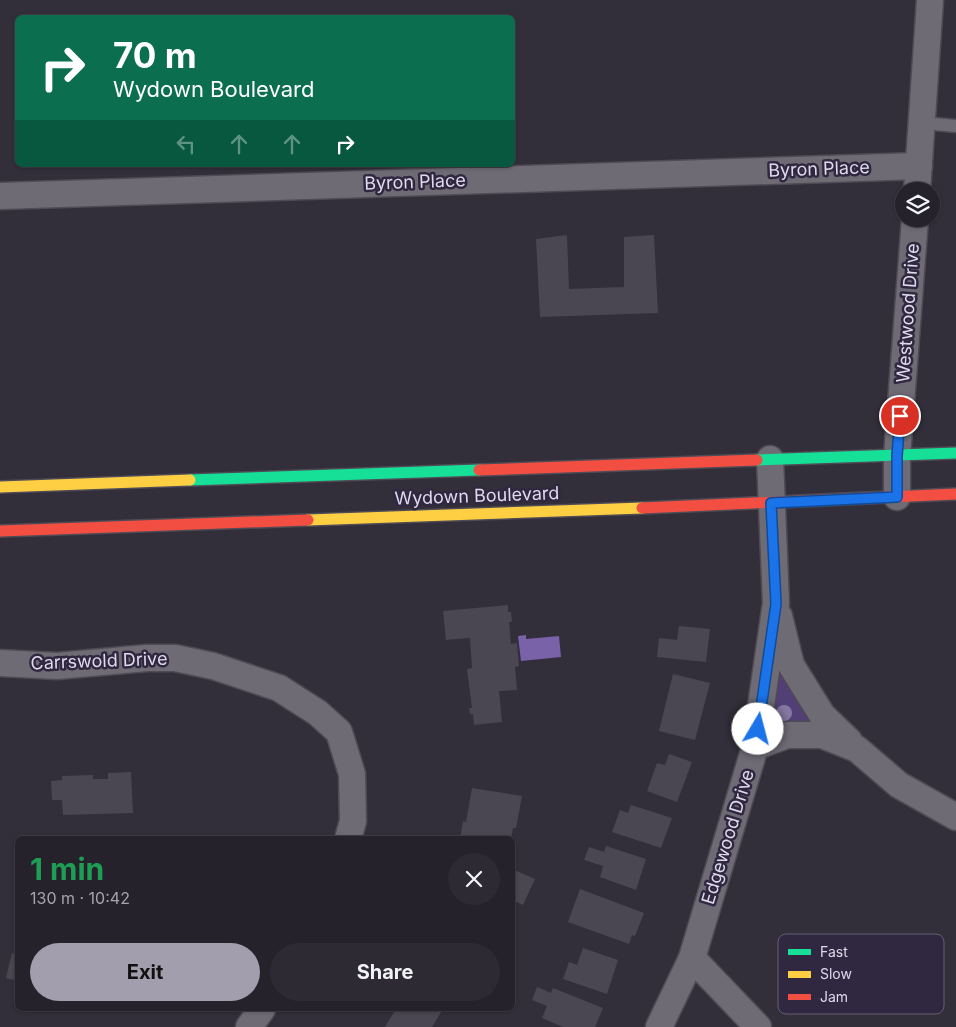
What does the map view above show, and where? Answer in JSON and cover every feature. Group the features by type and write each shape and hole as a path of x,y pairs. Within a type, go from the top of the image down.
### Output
{"street":[{"path":"918,179 930,0"},
{"name":"Byron Place","path":"0,196 918,179"},
{"name":"Westwood Drive","path":"897,497 897,456 914,227"},
{"name":"Wydown Boulevard","path":"0,486 956,453"},
{"name":"Edgewood Drive","path":"659,1027 692,958 756,747 776,604 770,459"},
{"name":"Wydown Boulevard","path":"0,531 771,503 956,494"},
{"path":"776,604 791,665 822,715 898,785 956,817"},
{"name":"Carrswold Drive","path":"0,663 58,666 147,658 175,658 213,666 279,688 318,713 339,732 352,774 353,821 349,836"},
{"path":"756,747 787,736 822,735 857,749"},
{"path":"692,958 758,1027"},
{"path":"249,1027 261,1011"}],"lane":[{"path":"923,123 956,126"}],"shaded area":[{"path":"526,635 526,639 559,636 561,657 521,661 518,636"},
{"path":"780,670 808,714 808,720 805,724 776,725 771,723 776,678"}],"building":[{"path":"567,235 569,289 624,287 624,237 654,235 658,313 540,317 536,239"},
{"path":"508,605 508,612 511,612 512,622 509,622 511,644 517,643 519,666 515,667 517,690 499,691 502,722 474,725 473,714 470,714 469,708 472,708 467,669 472,668 470,638 446,640 443,611"},
{"path":"679,626 710,629 706,662 657,657 659,638 677,640"},
{"path":"673,674 710,683 695,740 659,731"},
{"path":"669,754 692,762 677,802 647,791 657,763 665,765"},
{"path":"131,772 133,813 63,815 62,800 52,800 51,781 62,780 62,776 93,775 93,779 108,779 108,773"},
{"path":"472,788 522,796 516,828 513,828 512,836 460,836 463,821 466,822"},
{"path":"631,805 672,818 661,848 612,832 620,810 628,813"},
{"path":"606,846 646,859 636,890 600,877 603,866 584,860 589,847 604,852"},
{"path":"515,870 535,879 523,905 515,901"},
{"path":"580,889 644,913 635,936 632,935 629,944 568,922"},
{"path":"583,948 618,960 607,994 563,979 569,962 577,965"},
{"path":"12,953 15,954 15,980 6,978"},
{"path":"537,987 551,993 553,988 603,1008 595,1027 563,1027 542,1018 547,1006 532,1000"},
{"path":"395,1011 442,1011 432,1027 385,1027"}],"traffic: fast":[{"path":"757,460 956,453"},
{"path":"190,480 479,470"}],"traffic: slow":[{"path":"0,487 190,480"},
{"path":"308,520 642,508"}],"traffic: jam":[{"path":"479,470 757,460"},
{"path":"642,508 956,494"},
{"path":"0,531 308,520"}],"route":[{"path":"758,729 776,604 771,503 897,497 896,476 900,416"}]}
